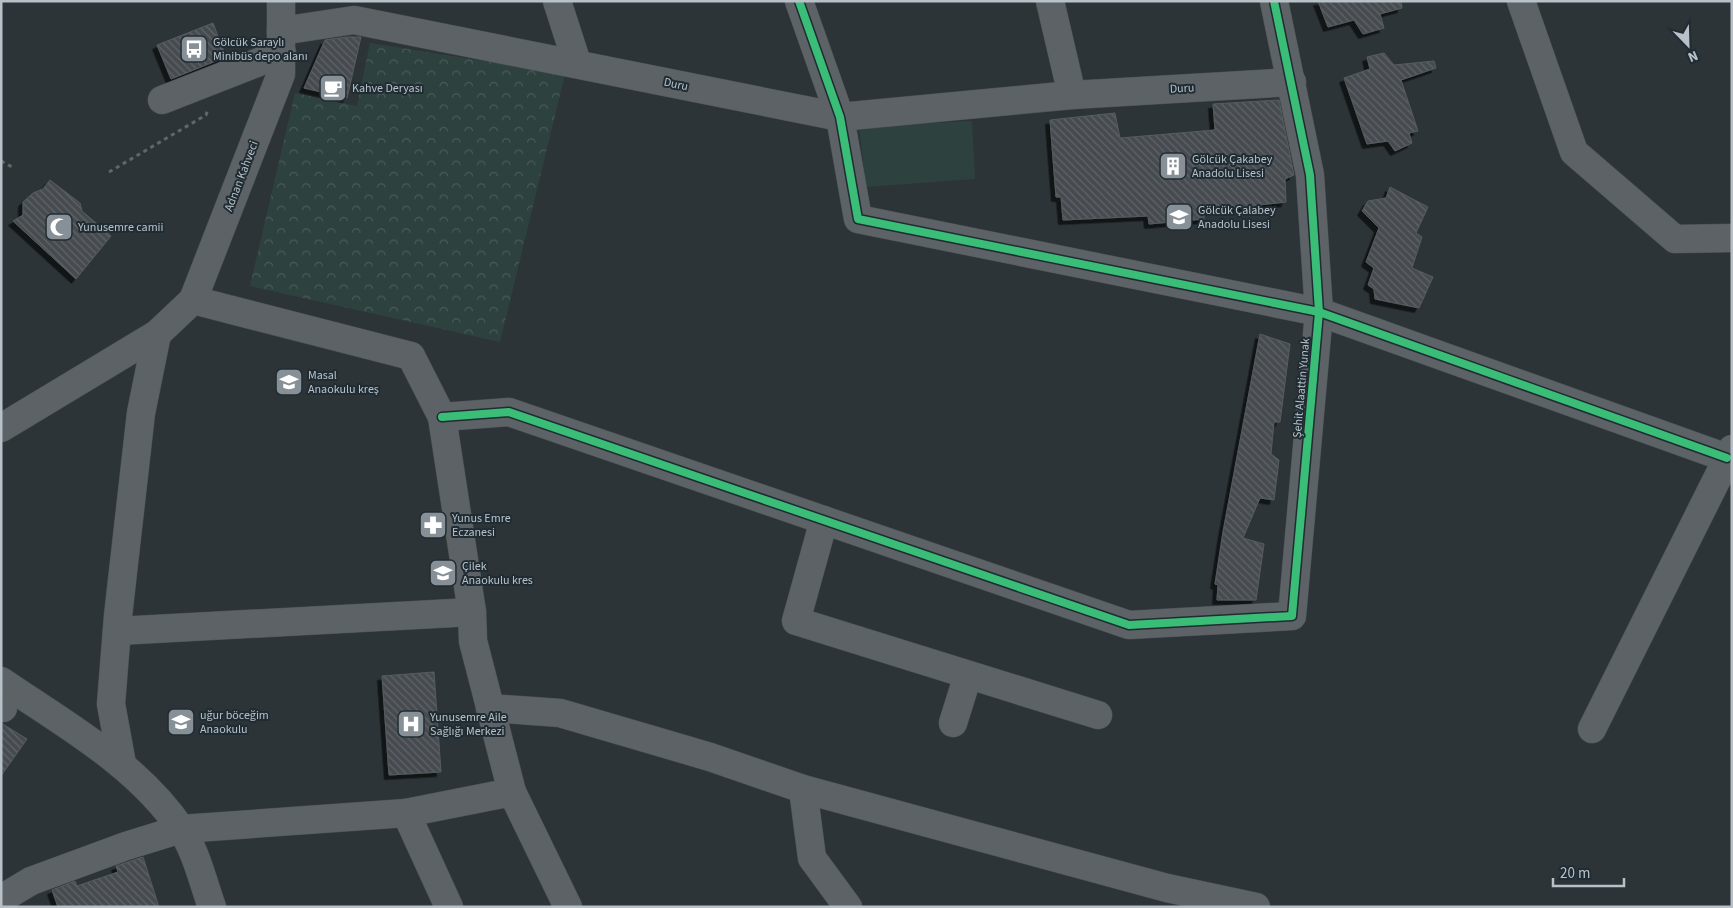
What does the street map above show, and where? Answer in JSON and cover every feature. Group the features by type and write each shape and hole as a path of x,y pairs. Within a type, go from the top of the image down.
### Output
{"street":[{"name":"Adnan Kahveci","path":"1,428 157,334 193,300 282,74 281,1"},
{"path":"557,1 577,63"},
{"path":"799,1 840,117 858,218 1319,312 1730,453 1592,729"},
{"path":"1050,1 1072,95"},
{"name":"Şehit Alaattin Yunak","path":"824,520 1129,625 1292,616 1319,312 1310,175 1274,1"},
{"path":"1520,1 1574,152 1675,239 1732,238"},
{"name":"Duru","path":"162,100 282,42 354,20 840,117 1072,95 1292,82"},
{"path":"193,300 410,356 442,417 472,612 473,641 512,792 568,907"},
{"path":"122,764 111,704 141,412 157,334"},
{"path":"442,417 508,412 824,520 796,620 1098,715"},
{"path":"117,631 472,612"},
{"path":"953,723 968,675"},
{"path":"1,681 122,764 181,829 212,907"},
{"path":"490,708 560,713 710,757 803,789 1168,896 1256,907"},
{"path":"803,789 812,858 848,907"},
{"path":"1,900 31,881 126,846 181,829 406,813 512,792"},
{"path":"406,813 449,907"}],"path":[{"path":"109,172 206,115 210,102"},
{"path":"1,161 14,168"}],"green space":[{"path":"370,43 565,74 500,342 250,286 295,93 357,106"},
{"path":"972,121 975,179 866,187 859,127"}],"building":[{"path":"1318,1 1401,1 1402,8 1380,14 1384,28 1363,34 1354,20 1328,27"},
{"path":"213,23 226,57 171,79 157,45"},
{"path":"361,37 347,98 304,88 325,40"},
{"path":"1384,53 1394,65 1434,61 1436,68 1401,80 1418,131 1409,133 1412,143 1395,151 1388,141 1367,144 1344,78 1370,69 1367,57"},
{"name":"Gölcük Çakabey Anadolu Lisesi","path":"1279,100 1294,175 1285,179 1286,202 1204,211 1204,219 1149,224 1148,216 1063,220 1061,197 1056,197 1050,120 1115,113 1120,138 1215,130 1213,104"},
{"name":"Yunusemre camii","path":"50,180 80,203 82,211 111,236 76,279 13,221 23,215 23,202 33,193 43,189"},
{"path":"1390,187 1428,207 1416,233 1422,237 1412,268 1433,277 1419,308 1375,299 1374,289 1368,285 1374,268 1366,262 1379,228 1362,211 1368,201 1386,198"},
{"path":"1260,334 1290,344 1280,422 1274,422 1271,454 1279,460 1274,500 1260,498 1243,538 1264,544 1256,600 1217,600 1218,585 1215,584 1223,532"},
{"name":"Yunusemre Aile Sağlığı Merkezi","path":"434,672 441,772 389,775 382,676"},
{"path":"1,723 27,739 1,776"},
{"path":"143,857 159,907 58,907 52,890 75,881 77,886 118,872 116,866"}],"cycle path":[{"path":"799,1 840,117 858,219 1319,312 1727,458"},
{"path":"442,417 509,412 1129,625 1292,616 1319,312 1310,175 1274,1"}],"place":[{"name":"Gölcük Saraylı Minibüs depo alanı","path":"194,49"},
{"name":"Kahve Deryası","path":"333,88"},
{"name":"Gölcük Çakabey Anadolu Lisesi","path":"1173,166"},
{"name":"Gölcük Çalabey Anadolu Lisesi","path":"1179,217"},
{"name":"Yunusemre camii","path":"59,227"},
{"name":"Masal Anaokulu kreş","path":"289,382"},
{"name":"Yunus Emre Eczanesi","path":"433,525"},
{"name":"Çilek Anaokulu kres","path":"443,573"},
{"name":"uğur böceğim Anaokulu","path":"181,722"},
{"name":"Yunusemre Aile Sağlığı Merkezi","path":"411,724"}]}
